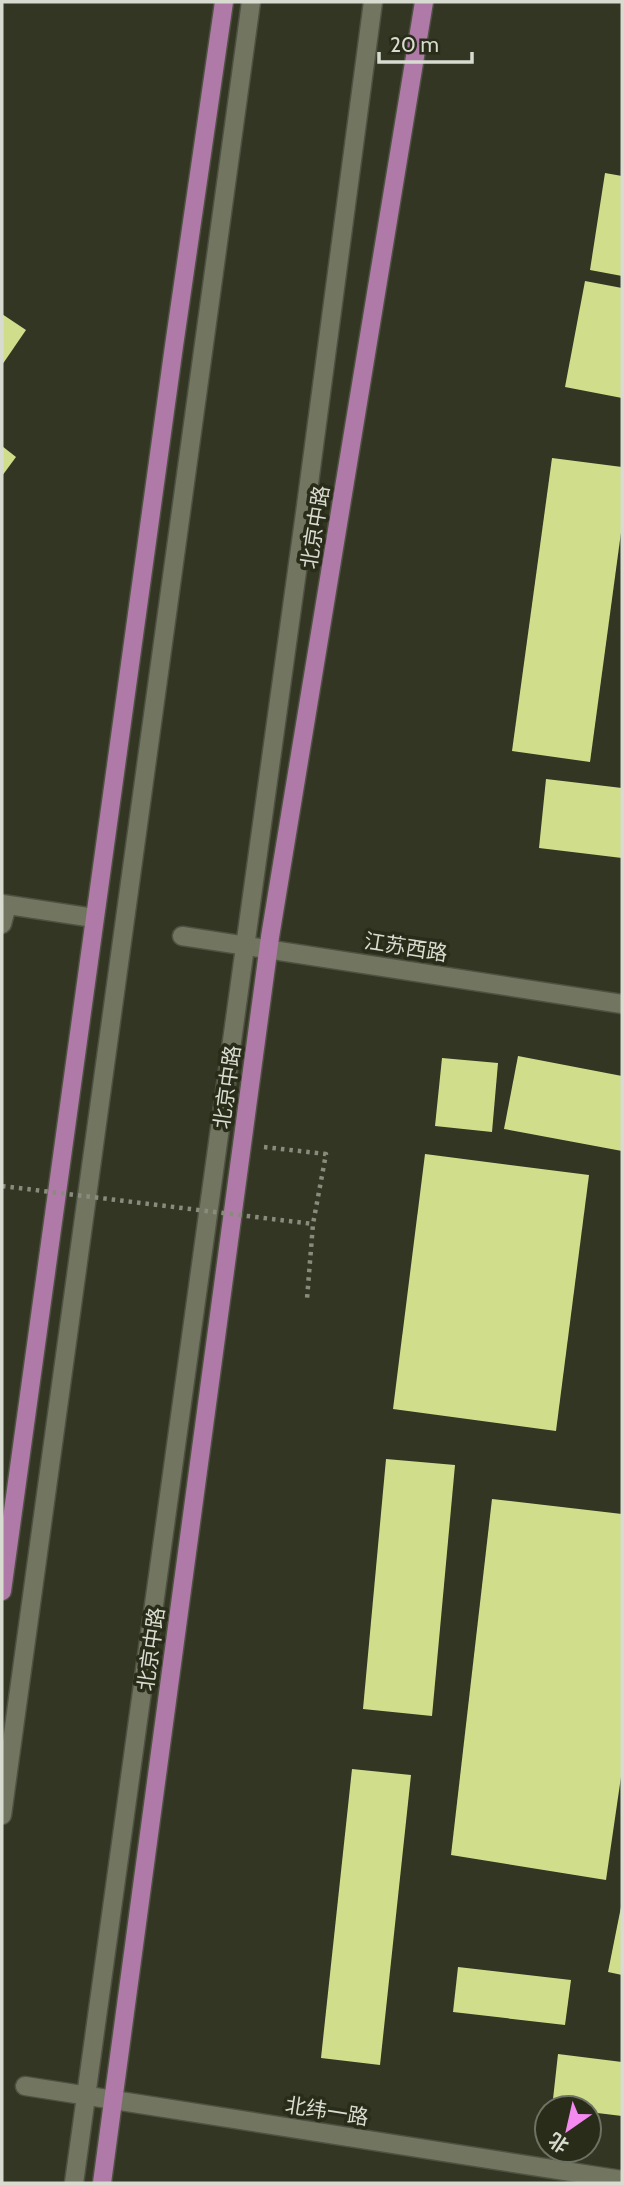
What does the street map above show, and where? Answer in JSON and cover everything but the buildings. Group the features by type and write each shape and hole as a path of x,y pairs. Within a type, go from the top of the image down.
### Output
{"main road":[{"path":"2,1591 224,2"},
{"name":"北京中路","path":"102,2183 269,949 424,2"}],"street":[{"path":"2,1815 251,2"},
{"path":"75,2183 373,2"},
{"path":"2,924 4,905 94,918"},
{"name":"江苏西路","path":"182,936 622,1004"},
{"name":"北纬一路","path":"25,2085 622,2180"}],"path":[{"path":"242,1145 326,1154 313,1224 307,1298"},
{"path":"2,1186 313,1224"}]}
